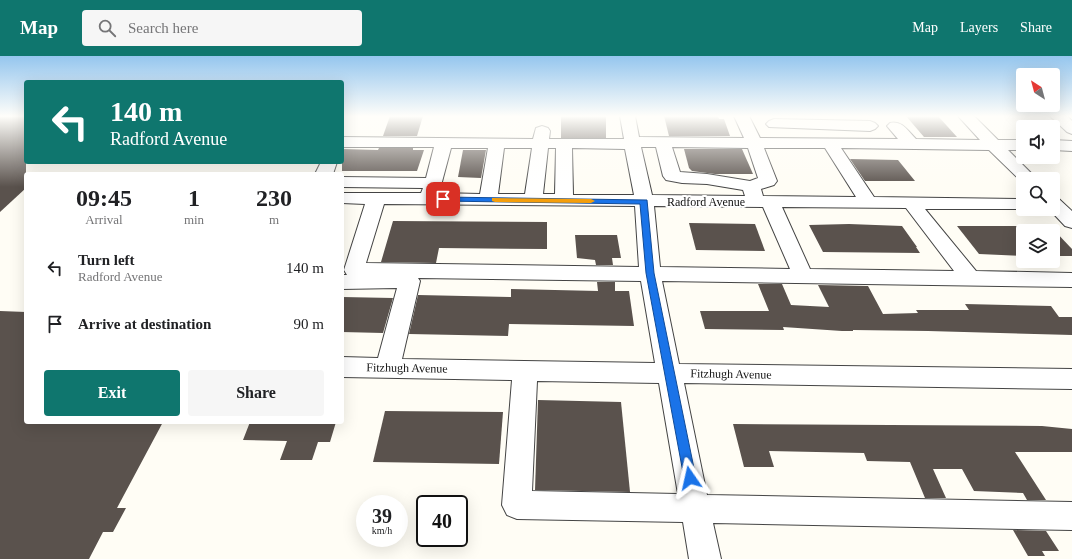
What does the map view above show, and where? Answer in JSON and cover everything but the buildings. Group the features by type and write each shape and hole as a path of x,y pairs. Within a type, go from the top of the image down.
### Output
{"street":[{"path":"344,142 497,143 523,139"},
{"path":"533,200 541,139"},
{"path":"549,139 564,144 663,142 1016,145"},
{"path":"631,139 644,202 650,273 705,559"},
{"path":"752,139 768,181 759,197"},
{"path":"784,139 786,143"},
{"path":"907,139 911,144"},
{"path":"988,139 1021,172"},
{"path":"344,182 430,191 444,142"},
{"path":"663,142 672,176"},
{"path":"488,200 497,143"},
{"path":"564,144 564,201"},
{"path":"830,144 869,203"},
{"path":"1060,145 1072,146"},
{"path":"638,175 707,179 759,197 803,276"},
{"name":"Radford Avenue","path":"344,198 376,198 430,191 488,200 644,202 759,197 869,203 1016,204"},
{"path":"376,198 350,260 354,270 1072,280"},
{"path":"911,203 970,278"},
{"path":"1060,207 1072,222"},
{"path":"344,282 409,282 388,367"},
{"name":"Fitzhugh Avenue","path":"344,367 670,374 1072,379"},
{"path":"525,371 517,505 1072,516"}],"slow traffic":[{"path":"495,200 591,201"}],"route":[{"path":"443,199 644,202 650,273 690,478"}]}
